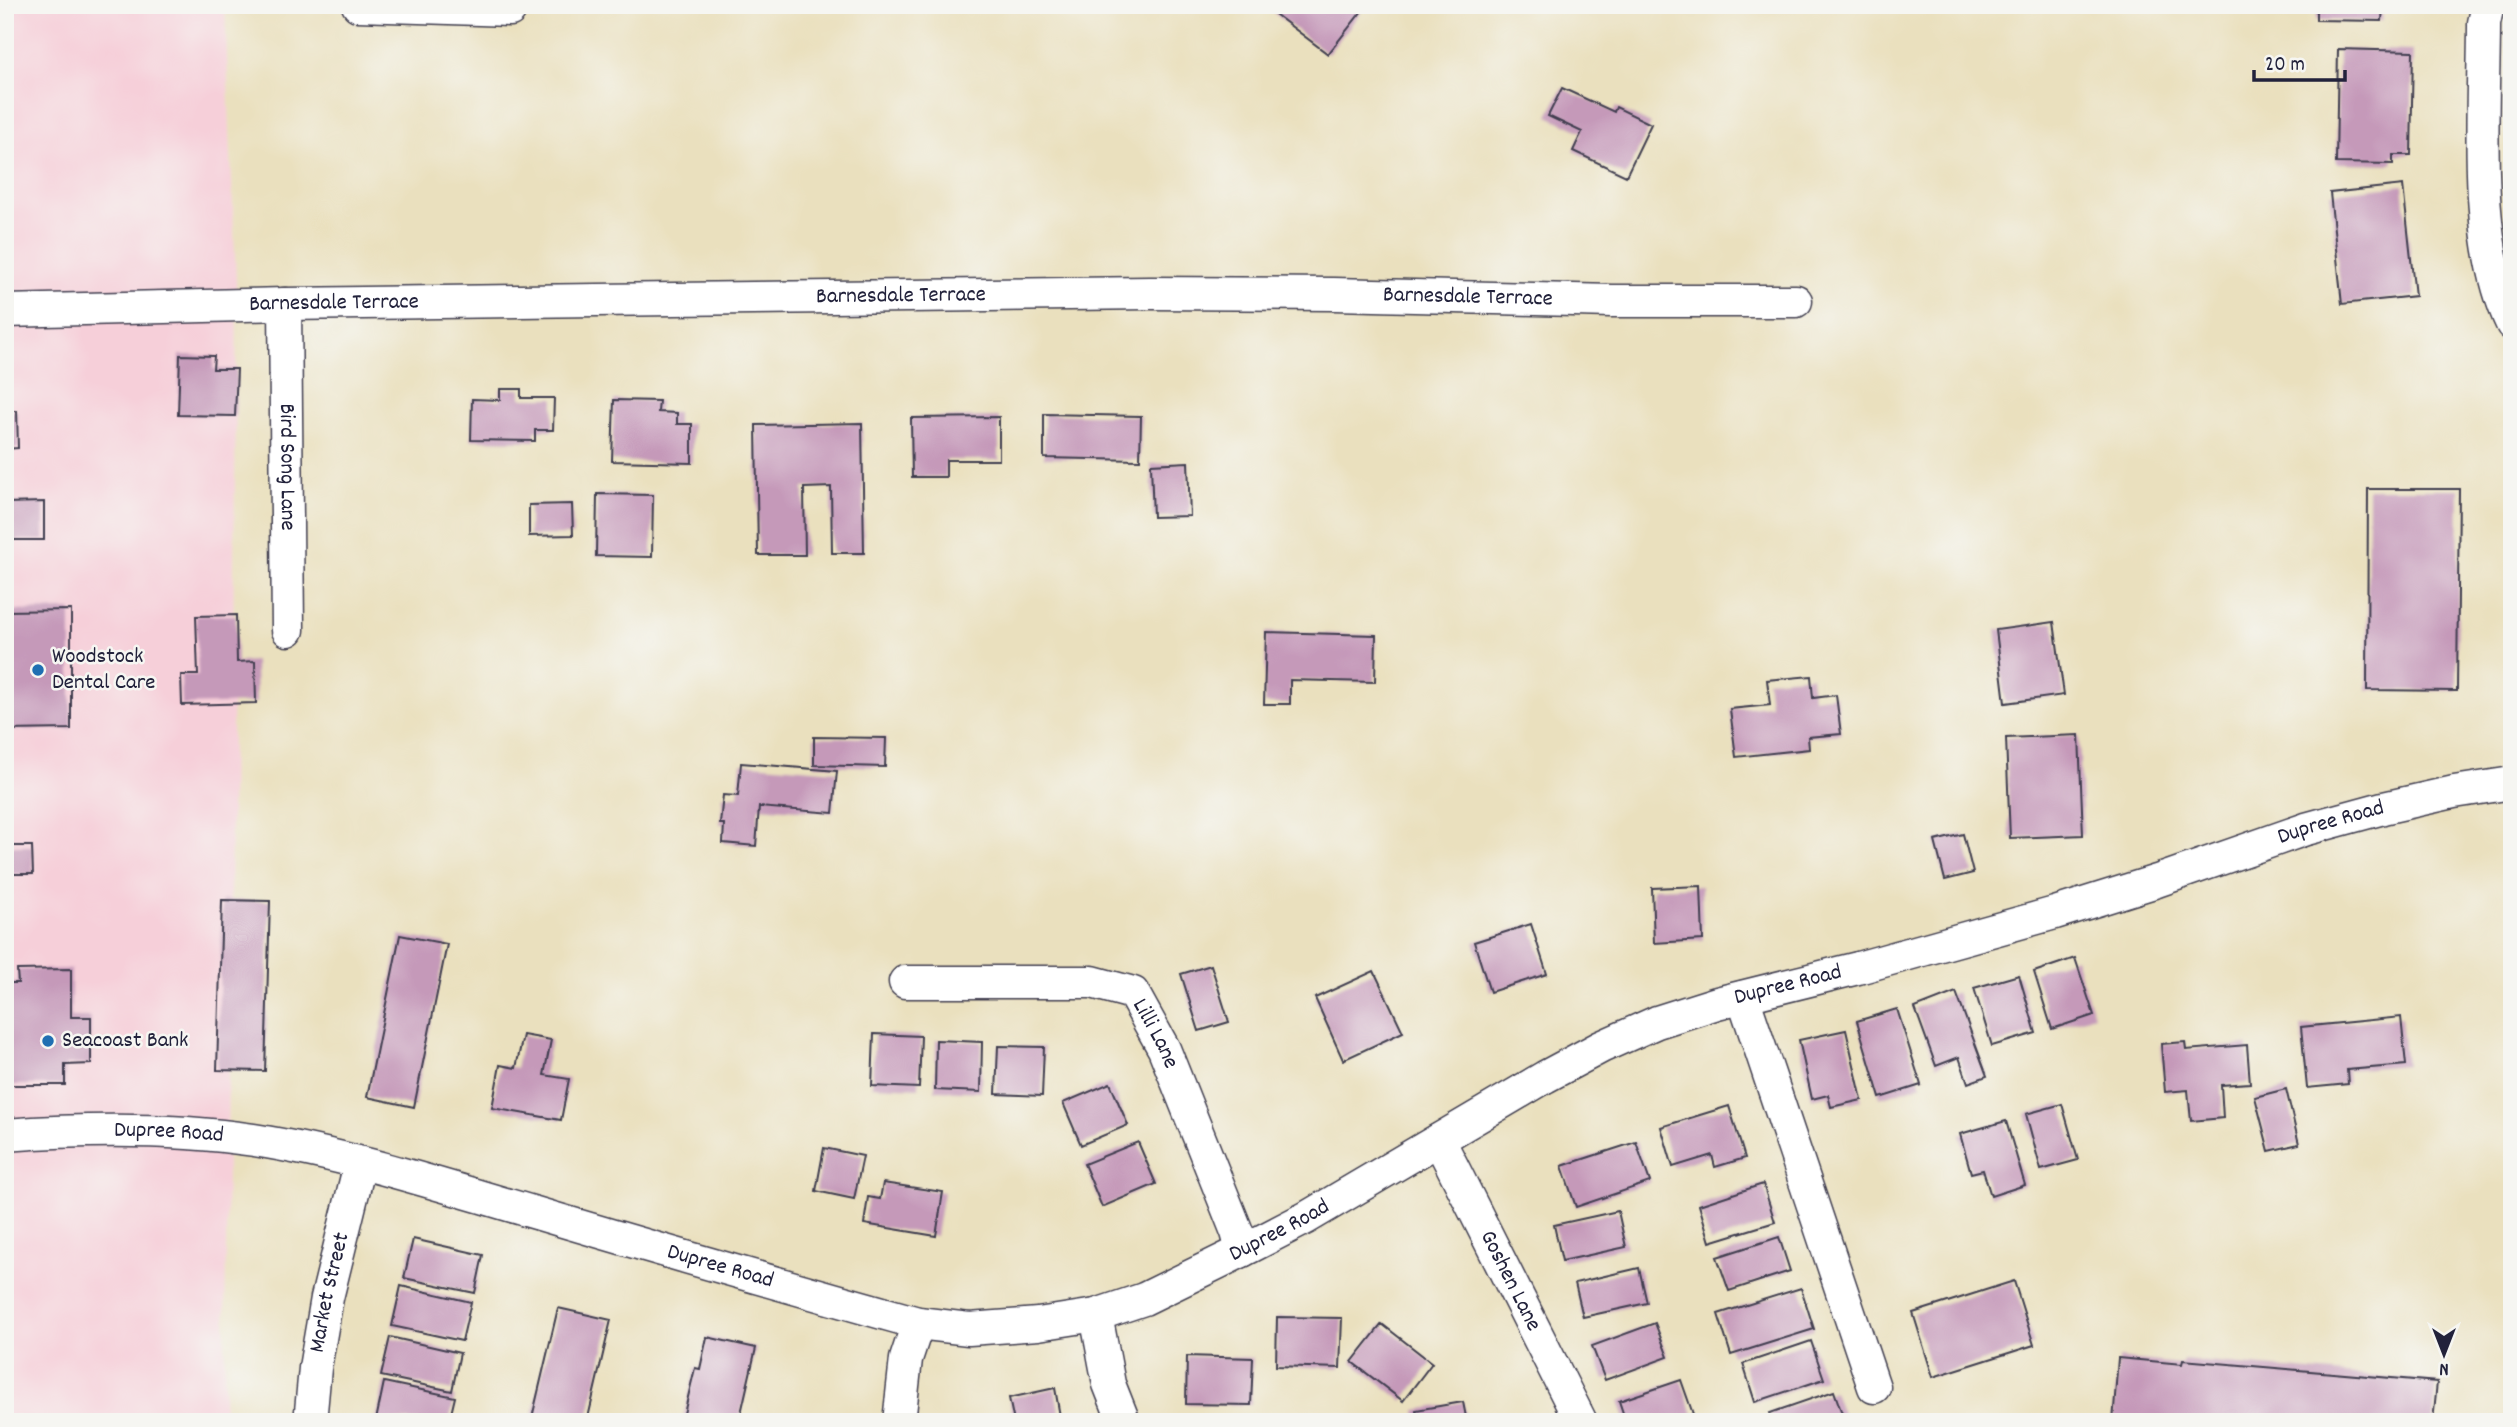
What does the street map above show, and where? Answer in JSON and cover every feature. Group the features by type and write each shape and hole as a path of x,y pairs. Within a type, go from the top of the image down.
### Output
{"street":[{"path":"358,5 510,10"},
{"path":"2488,5 2484,23 2486,226 2491,262 2512,324"},
{"name":"Barnesdale Terrace","path":"5,311 285,304 1150,293 1334,294 1612,301 1796,301"},
{"name":"Bird Song Lane","path":"285,304 288,630"},
{"name":"Dupree Road","path":"5,1135 118,1130 253,1140 360,1164 918,1323 969,1329 1038,1324 1096,1315 1144,1299 1306,1218 1545,1077 1601,1047 1657,1022 2055,914 2306,829 2370,811 2454,792 2512,783"},
{"name":"Lilli Lane","path":"905,982 1092,982 1133,993 1164,1049 1237,1232 1242,1251"},
{"path":"1742,997 1874,1387"},
{"name":"Goshen Lane","path":"1438,1140 1581,1422"},
{"name":"Market Street","path":"310,1422 327,1298 360,1164"},
{"path":"1096,1315 1109,1384 1124,1422"},
{"path":"898,1422 906,1359 918,1323"}],"shaded area":[{"path":"5,5 225,5 237,306 224,1422 5,1422"}],"building":[{"path":"1263,5 1363,5 1365,7 1328,54"},
{"path":"2316,5 2383,5 2382,21 2316,20"},
{"path":"2338,49 2413,51 2411,155 2393,155 2393,164 2336,163"},
{"path":"1562,88 1614,112 1616,107 1651,124 1626,176 1573,151 1582,132 1548,116"},
{"path":"2403,185 2415,296 2342,304 2330,193"},
{"path":"180,355 214,356 213,369 237,369 235,416 178,415"},
{"path":"500,389 521,389 521,398 554,398 553,430 535,430 535,441 471,440 472,399 500,400"},
{"path":"614,400 659,401 658,412 677,413 677,424 692,424 692,463 612,461"},
{"path":"5,411 17,411 18,448 5,449"},
{"path":"1044,414 1141,416 1140,460 1044,458"},
{"path":"999,417 999,460 946,460 946,477 912,477 911,418"},
{"path":"862,423 864,553 832,553 831,487 804,488 805,555 758,555 756,425"},
{"path":"1188,462 1190,516 1153,517 1151,464"},
{"path":"2368,489 2459,489 2457,691 2367,690"},
{"path":"597,494 653,495 652,557 596,556"},
{"path":"44,502 44,540 5,540 5,503"},
{"path":"572,504 573,535 529,536 529,505"},
{"name":"Woodstock Dental Care","path":"71,610 71,729 5,730 5,611"},
{"path":"236,615 237,662 255,661 256,703 182,705 181,675 198,675 196,616"},
{"path":"2054,622 2064,695 2005,703 1996,630"},
{"path":"1266,632 1376,635 1375,682 1290,680 1290,704 1264,704"},
{"path":"1811,676 1813,698 1836,695 1841,734 1808,737 1809,749 1736,757 1730,709 1770,705 1767,680"},
{"path":"2079,735 2083,835 2010,838 2006,738"},
{"path":"814,737 886,738 885,767 814,765"},
{"path":"741,763 837,771 833,813 759,807 756,846 723,843 724,824 720,824 723,795 738,796"},
{"path":"1963,834 1973,873 1945,880 1935,841"},
{"path":"5,846 32,846 33,874 5,874"},
{"path":"1701,886 1703,940 1654,943 1652,888"},
{"path":"222,900 270,901 265,1071 217,1070"},
{"path":"1531,924 1547,974 1490,992 1474,942"},
{"path":"400,935 447,944 414,1107 367,1097"},
{"path":"2075,958 2094,1015 2052,1029 2034,972"},
{"path":"1211,965 1229,1022 1199,1031 1181,974"},
{"name":"Seacoast Bank","path":"71,969 71,1017 91,1017 91,1064 65,1065 65,1085 5,1085 5,983 18,983 17,970"},
{"path":"1374,971 1403,1032 1343,1060 1315,998"},
{"path":"2019,975 2036,1033 1992,1046 1974,988"},
{"path":"1956,992 1987,1076 1968,1083 1959,1057 1936,1066 1915,1008"},
{"path":"1897,1009 1921,1085 1880,1098 1857,1021"},
{"path":"2401,1017 2406,1065 2347,1070 2348,1084 2307,1088 2301,1027"},
{"path":"1846,1030 1862,1100 1831,1107 1828,1095 1812,1099 1799,1040"},
{"path":"874,1034 921,1036 919,1088 872,1086"},
{"path":"523,1035 551,1040 544,1075 569,1079 561,1120 492,1108 500,1065 516,1068"},
{"path":"936,1040 982,1042 981,1092 935,1090"},
{"path":"2185,1042 2186,1050 2247,1045 2250,1083 2221,1085 2223,1118 2191,1121 2188,1090 2165,1092 2161,1044"},
{"path":"998,1046 1044,1047 1042,1096 996,1094"},
{"path":"1110,1083 1128,1125 1081,1145 1063,1103"},
{"path":"2286,1089 2299,1144 2269,1151 2255,1097"},
{"path":"2062,1104 2078,1160 2041,1170 2026,1114"},
{"path":"1729,1106 1745,1158 1715,1167 1712,1155 1673,1167 1661,1127"},
{"path":"2006,1121 2025,1185 1991,1196 1983,1170 1971,1173 1960,1134"},
{"path":"1138,1142 1156,1184 1102,1207 1084,1164"},
{"path":"1636,1142 1650,1182 1576,1207 1562,1166"},
{"path":"824,1148 863,1156 854,1199 816,1191"},
{"path":"883,1183 943,1192 936,1236 864,1224 868,1197 880,1199"},
{"path":"1763,1184 1775,1222 1710,1242 1699,1205"},
{"path":"1618,1211 1626,1247 1562,1261 1554,1225"},
{"path":"1779,1237 1790,1271 1729,1291 1717,1257"},
{"path":"413,1239 483,1255 475,1293 404,1278"},
{"path":"1639,1268 1647,1303 1583,1317 1575,1283"},
{"path":"2014,1281 2034,1345 1933,1377 1913,1313"},
{"path":"401,1286 471,1302 462,1341 392,1326"},
{"path":"1801,1288 1814,1329 1731,1355 1718,1314"},
{"path":"558,1308 611,1320 587,1422 531,1422"},
{"path":"1277,1317 1342,1318 1340,1368 1276,1366"},
{"path":"1655,1323 1668,1357 1605,1380 1592,1346"},
{"path":"1382,1324 1432,1363 1403,1401 1352,1362"},
{"path":"390,1337 460,1353 452,1391 381,1376"},
{"path":"707,1337 756,1348 739,1422 682,1422 695,1368 700,1369"},
{"path":"1811,1341 1824,1379 1755,1402 1743,1364"},
{"path":"1187,1356 1253,1358 1251,1405 1186,1404"},
{"path":"2118,1358 2182,1364 2183,1360 2437,1382 2433,1422 2113,1422"},
{"path":"1681,1380 1693,1414 1669,1422 1626,1422 1619,1401"},
{"path":"384,1382 455,1397 449,1422 376,1420"},
{"path":"1055,1388 1061,1422 1014,1422 1009,1398"},
{"path":"1834,1391 1845,1422 1773,1422 1770,1413"},
{"path":"1463,1402 1467,1422 1418,1422 1416,1410"}],"place":[{"name":"Woodstock Dental Care","path":"38,670"},
{"name":"Seacoast Bank","path":"48,1041"}]}
